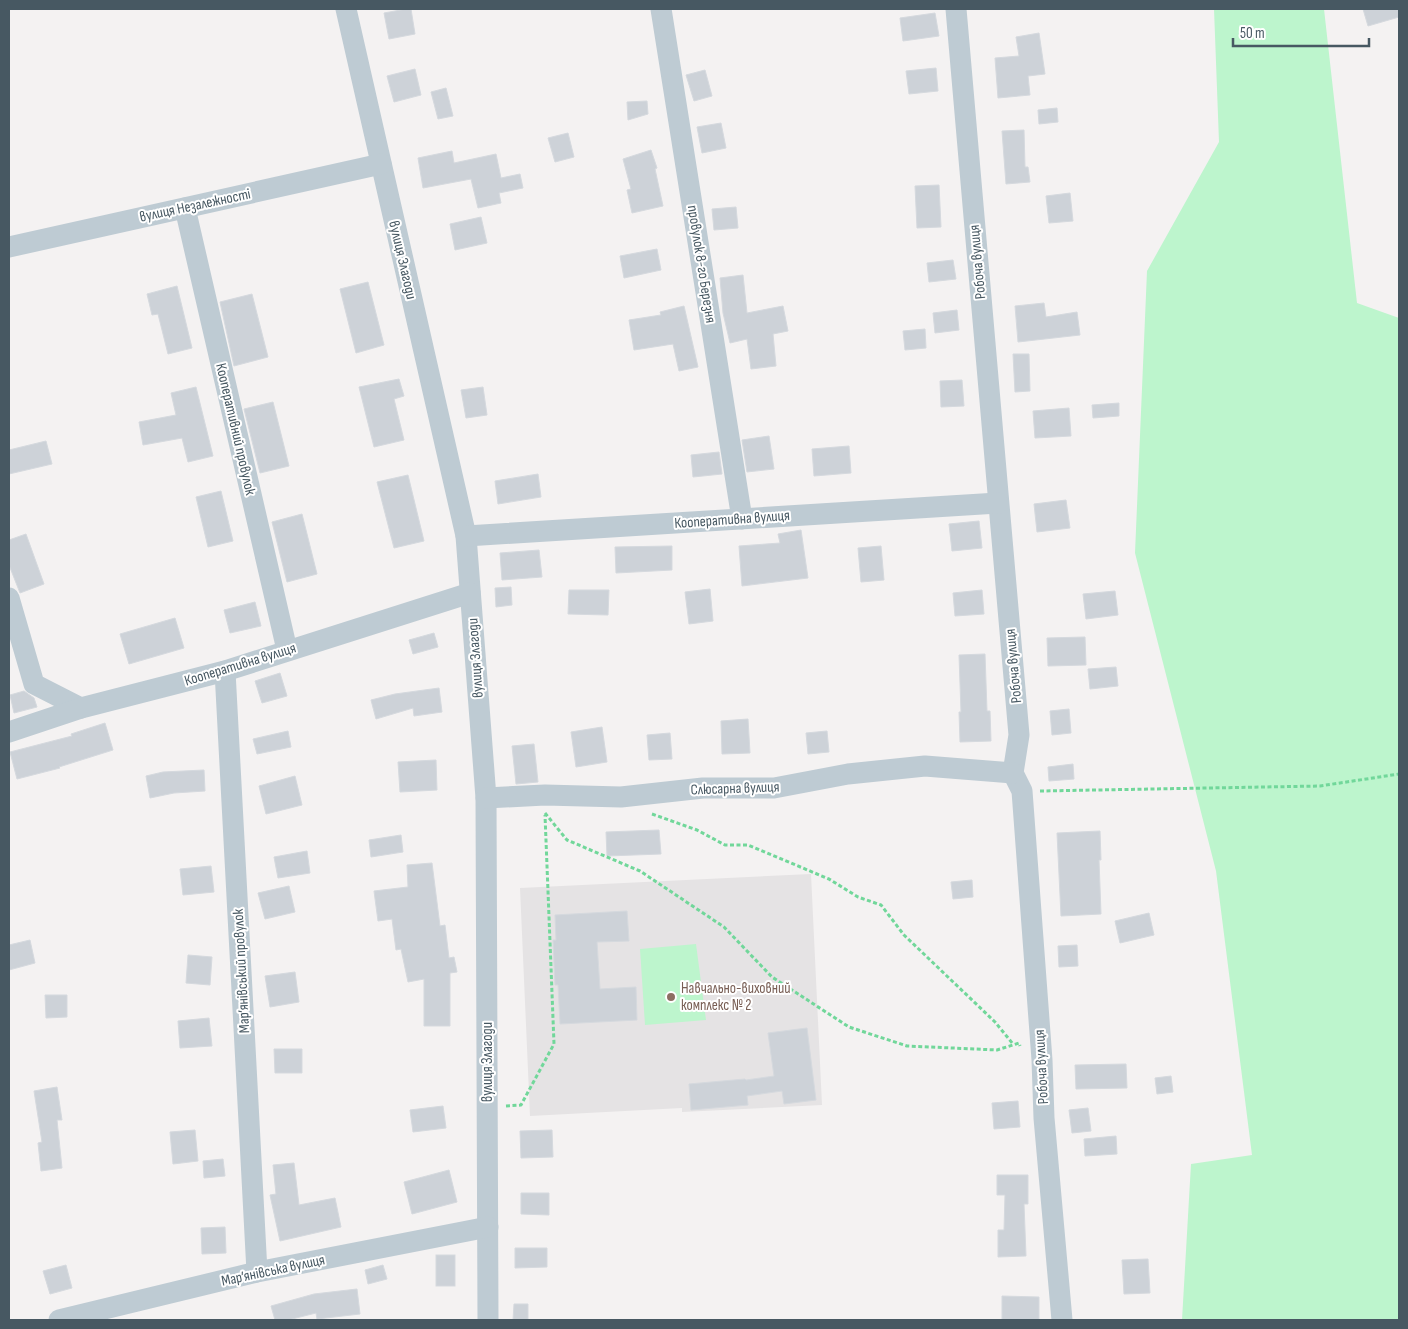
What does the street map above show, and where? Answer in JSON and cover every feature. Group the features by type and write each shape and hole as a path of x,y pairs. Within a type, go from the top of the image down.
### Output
{"street":[{"name":"вулиця Злагоди","path":"346,9 466,536 486,798 488,1320"},
{"name":"провулок 8-го Березня","path":"661,9 742,518"},
{"name":"Робоча вулиця","path":"956,9 1019,735 1012,772 1022,792 1042,1060 1044,1118 1062,1320"},
{"name":"вулиця Незалежності","path":"9,247 382,164"},
{"name":"Кооперативний провулок","path":"185,208 287,650"},
{"name":"Кооперативна вулиця","path":"466,536 998,503"},
{"name":"Кооперативна вулиця","path":"9,732 81,708 224,670 470,593"},
{"path":"9,598 34,684 81,708"},
{"name":"Мар’янівський провулок","path":"224,670 257,1272"},
{"name":"Слюсарна вулиця","path":"486,798 545,804 703,788 774,788 848,774 925,766 1012,772"},
{"name":"Мар’янівська вулиця","path":"59,1320 138,1311 257,1272 488,1227"}],"path":[{"path":"1022,792 1320,786 1399,774"},
{"path":"545,804 567,840 640,871 724,927 772,977 849,1027 907,1046 997,1050 1019,1043 1022,1052"},
{"path":"487,1107 521,1105 554,1044 545,804"},
{"path":"646,813 669,819 697,830 725,845 748,845 829,879 858,897 881,906 904,936 995,1022 1013,1044"}],"shaded area":[{"name":"Навчально-виховний комплекс № 2","path":"811,874 822,1105 682,1112 682,1108 530,1116 520,888"}],"green space":[{"path":"1214,9 1324,9 1357,303 1399,318 1399,1320 1182,1320 1191,1164 1252,1155 1216,871 1135,553 1147,271 1219,142"},
{"path":"696,944 706,1020 645,1025 640,949"}],"building":[{"path":"411,9 415,34 389,39 384,13"},
{"path":"1363,9 1399,9 1399,17 1368,26"},
{"path":"935,13 939,36 903,41 900,18"},
{"path":"1039,33 1045,74 1028,76 1030,95 998,98 995,58 1019,56 1016,37"},
{"path":"936,68 938,91 909,94 906,71"},
{"path":"415,69 421,95 394,102 387,76"},
{"path":"705,70 712,96 694,101 686,75"},
{"path":"446,88 453,116 438,119 431,92"},
{"path":"647,101 648,114 628,120 627,102"},
{"path":"1057,108 1058,122 1039,124 1038,110"},
{"path":"721,123 726,148 702,153 697,127"},
{"path":"1024,130 1025,167 1028,167 1030,182 1006,184 1002,131"},
{"path":"568,133 574,157 555,162 548,138"},
{"path":"651,150 657,168 655,169 663,206 632,213 627,190 631,189 623,159"},
{"path":"452,151 454,163 496,154 501,178 520,174 523,188 499,193 501,203 478,208 471,179 423,188 418,158"},
{"path":"939,185 941,227 917,228 915,186"},
{"path":"1070,193 1073,221 1049,223 1046,196"},
{"path":"736,207 738,228 714,230 712,209"},
{"path":"481,217 487,243 455,250 450,224"},
{"path":"657,249 661,270 624,278 620,256"},
{"path":"953,260 956,279 929,282 927,263"},
{"path":"743,275 747,313 783,306 788,331 773,334 776,366 751,369 747,339 730,343 723,313 720,278"},
{"path":"368,282 384,345 356,353 340,289"},
{"path":"177,286 192,348 168,354 158,314 152,315 147,294"},
{"path":"252,294 268,357 234,366 220,302"},
{"path":"1044,303 1046,317 1077,312 1080,335 1018,342 1015,306"},
{"path":"684,306 698,367 679,371 673,344 634,350 629,320 661,315 660,312"},
{"path":"957,310 959,330 935,333 933,313"},
{"path":"925,329 926,348 905,350 903,331"},
{"path":"1013,354 1029,354 1030,391 1015,392"},
{"path":"399,379 404,396 394,399 404,440 374,447 359,387"},
{"path":"962,380 964,406 941,407 940,381"},
{"path":"196,387 213,456 188,462 182,438 143,445 139,422 176,415 171,393"},
{"path":"483,387 487,415 466,418 461,390"},
{"path":"273,402 289,466 260,473 244,409"},
{"path":"1119,403 1119,416 1093,418 1092,405"},
{"path":"1069,408 1071,436 1035,438 1033,411"},
{"path":"769,436 774,469 747,472 742,440"},
{"path":"46,441 52,464 9,474 9,450"},
{"path":"849,446 851,473 814,476 812,449"},
{"path":"719,452 722,474 693,477 691,455"},
{"path":"538,474 541,497 498,504 495,481"},
{"path":"408,475 424,541 394,548 377,482"},
{"path":"221,491 233,541 208,547 196,497"},
{"path":"1066,500 1070,528 1037,532 1034,504"},
{"path":"302,514 317,574 287,582 272,522"},
{"path":"979,521 982,548 952,551 949,524"},
{"path":"801,530 808,578 742,586 739,546 780,543 778,534"},
{"path":"26,534 44,584 20,593 9,565 9,540"},
{"path":"672,546 672,570 616,573 615,547"},
{"path":"881,546 884,580 861,582 858,548"},
{"path":"539,550 542,577 502,580 500,553"},
{"path":"511,587 512,605 496,607 495,588"},
{"path":"710,589 713,621 689,624 685,592"},
{"path":"569,590 609,590 608,615 568,614"},
{"path":"982,590 984,614 955,616 953,593"},
{"path":"1115,591 1118,615 1086,619 1083,594"},
{"path":"255,602 261,626 230,633 224,610"},
{"path":"175,618 184,648 129,664 120,634"},
{"path":"434,633 438,647 413,654 409,640"},
{"path":"1085,637 1086,665 1048,666 1047,638"},
{"path":"985,654 987,711 990,711 991,741 960,742 959,655"},
{"path":"1116,667 1118,686 1090,689 1088,669"},
{"path":"280,673 287,696 262,703 255,681"},
{"path":"439,688 442,712 414,716 413,708 376,719 371,700 395,694"},
{"path":"24,691 34,698 37,707 14,713 10,695"},
{"path":"1069,709 1071,733 1052,735 1050,711"},
{"path":"748,719 750,753 722,754 721,721"},
{"path":"105,723 113,750 60,768 17,779 10,752 72,736 71,734"},
{"path":"602,727 607,762 576,767 571,732"},
{"path":"288,731 291,747 257,754 253,739"},
{"path":"827,731 829,752 808,754 806,733"},
{"path":"670,733 672,759 649,760 647,735"},
{"path":"534,744 538,782 516,784 512,746"},
{"path":"436,760 437,790 400,792 398,762"},
{"path":"1073,764 1074,779 1049,781 1048,767"},
{"path":"204,770 205,791 174,793 150,798 146,776 163,772"},
{"path":"295,776 302,805 266,814 259,786"},
{"path":"659,830 661,854 607,856 606,832"},
{"path":"1100,831 1101,914 1061,916 1057,833"},
{"path":"401,835 403,852 371,857 369,840"},
{"path":"307,851 310,873 278,878 274,857"},
{"path":"432,863 440,926 445,925 449,958 454,957 457,972 450,973 450,1026 424,1026 424,979 408,982 401,949 396,950 392,919 378,921 374,891 408,887 407,865"},
{"path":"211,866 214,892 183,895 180,869"},
{"path":"972,880 973,897 953,899 951,882"},
{"path":"289,886 295,912 265,919 258,893"},
{"path":"627,911 629,941 597,942 600,989 636,987 637,1020 560,1024 558,985 555,985 553,940 556,940 555,915"},
{"path":"1149,913 1154,935 1120,943 1115,921"},
{"path":"30,940 35,963 9,970 9,945"},
{"path":"1077,945 1078,966 1059,967 1058,946"},
{"path":"188,955 212,957 210,985 186,983"},
{"path":"295,972 299,1002 270,1007 265,976"},
{"path":"45,995 67,995 67,1017 46,1018"},
{"path":"209,1018 212,1046 180,1048 178,1021"},
{"path":"807,1028 816,1100 784,1104 782,1091 747,1096 748,1105 691,1110 689,1084 774,1076 768,1033"},
{"path":"274,1049 302,1049 302,1073 275,1073"},
{"path":"1126,1064 1127,1088 1076,1089 1075,1065"},
{"path":"1171,1076 1173,1092 1157,1094 1155,1078"},
{"path":"57,1087 62,1120 57,1120 62,1168 41,1171 38,1143 42,1142 34,1091"},
{"path":"1018,1101 1020,1127 994,1129 992,1103"},
{"path":"443,1106 446,1128 413,1132 410,1110"},
{"path":"1088,1108 1091,1131 1072,1133 1069,1110"},
{"path":"195,1130 198,1161 173,1164 170,1132"},
{"path":"552,1130 553,1157 521,1158 520,1131"},
{"path":"1116,1136 1117,1154 1085,1156 1084,1139"},
{"path":"223,1159 225,1176 204,1178 203,1161"},
{"path":"294,1163 299,1205 335,1198 341,1227 280,1241 270,1195 276,1194 273,1165"},
{"path":"449,1170 457,1202 412,1214 404,1182"},
{"path":"997,1175 1028,1175 1028,1204 1024,1204 1026,1256 998,1257 998,1230 1004,1230 1005,1195 997,1195"},
{"path":"521,1193 549,1193 549,1215 521,1214"},
{"path":"225,1227 226,1253 202,1254 201,1228"},
{"path":"515,1248 547,1248 547,1267 515,1268"},
{"path":"436,1255 455,1255 455,1286 436,1286"},
{"path":"1148,1259 1150,1293 1124,1294 1122,1260"},
{"path":"66,1265 72,1288 50,1294 43,1271"},
{"path":"383,1265 387,1279 368,1284 365,1270"},
{"path":"357,1289 360,1314 317,1319 316,1313 288,1320 275,1320 271,1306 314,1294"},
{"path":"1002,1296 1039,1297 1039,1320 1002,1320"},
{"path":"514,1304 528,1304 528,1320 513,1320"}],"place":[{"name":"Навчально-виховний комплекс № 2","path":"671,997"}]}
